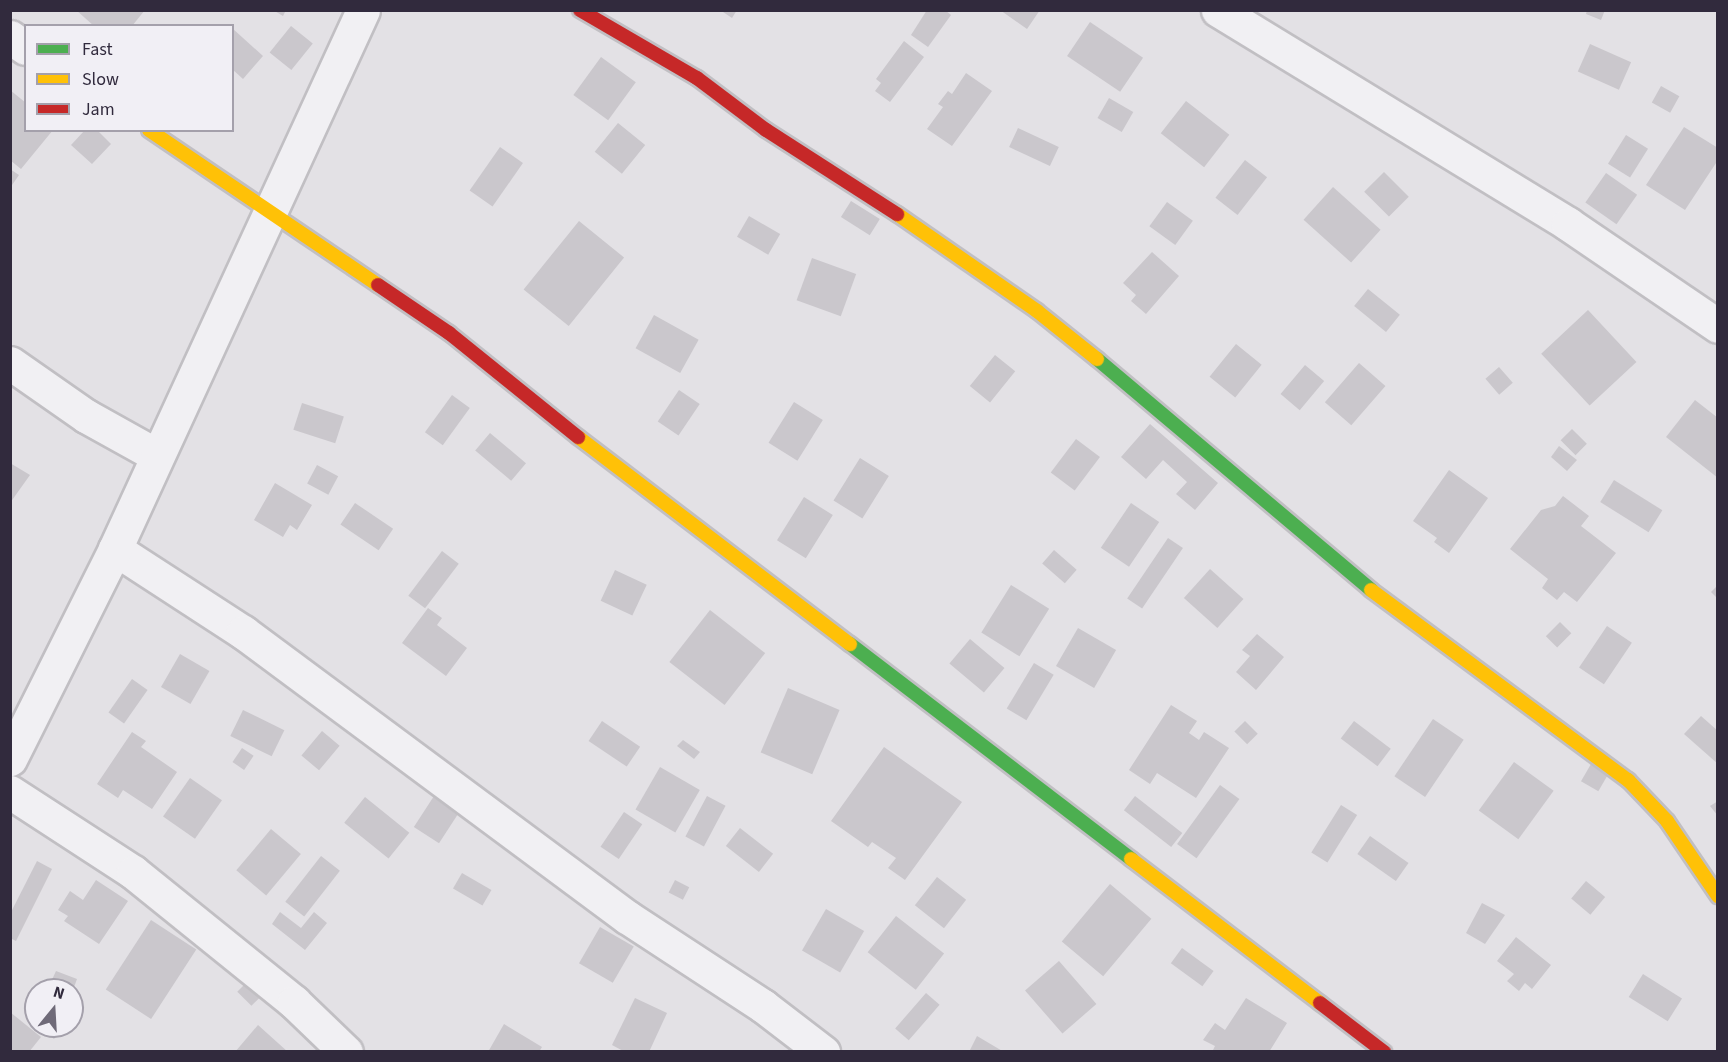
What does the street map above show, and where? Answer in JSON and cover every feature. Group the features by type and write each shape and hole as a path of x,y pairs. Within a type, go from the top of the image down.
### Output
{"street":[{"path":"10,759 115,549 156,455 363,10"},
{"path":"580,10 697,78 766,130 821,162 1037,311 1160,410 1351,575 1628,780 1667,821 1718,896"},
{"path":"1218,10 1568,224 1718,326"},
{"path":"10,37 24,47"},
{"path":"152,132 271,210 450,333 495,373 1384,1052"},
{"path":"10,363 86,416 156,455"},
{"path":"115,549 243,632 627,917 763,1006 823,1052"},
{"path":"10,792 134,872 294,1002 346,1052"}],"building":[{"path":"76,10 145,10 134,24 92,24"},
{"path":"273,10 286,10 283,16"},
{"path":"720,10 737,10 732,18"},
{"path":"927,10 945,10 951,15 928,47 911,35"},
{"path":"1000,10 1040,10 1027,29"},
{"path":"1587,10 1605,10 1601,20 1586,14"},
{"path":"1090,22 1143,58 1120,92 1067,56"},
{"path":"291,26 313,44 291,70 270,52"},
{"path":"234,30 263,56 243,79 234,71"},
{"path":"904,41 924,57 890,102 875,91 881,83 876,79"},
{"path":"1590,44 1631,62 1619,90 1578,71"},
{"path":"601,57 636,82 608,120 573,95"},
{"path":"966,73 992,91 952,146 927,129 943,107 938,104 948,91 952,94"},
{"path":"1661,86 1679,96 1670,113 1652,103"},
{"path":"10,90 24,101 24,132 51,132 21,169 10,160"},
{"path":"1109,98 1133,112 1122,132 1098,118"},
{"path":"1186,101 1229,135 1204,167 1161,133"},
{"path":"618,123 645,145 622,174 595,152"},
{"path":"1684,127 1718,148 1718,160 1685,210 1646,185"},
{"path":"1018,128 1059,147 1050,166 1009,147"},
{"path":"83,132 99,132 111,144 92,164 71,145"},
{"path":"1626,135 1648,149 1630,178 1608,164"},
{"path":"500,147 523,163 493,206 470,190"},
{"path":"1245,160 1267,177 1238,215 1215,198"},
{"path":"10,169 19,175 10,188"},
{"path":"1384,172 1409,197 1389,217 1364,192"},
{"path":"1606,173 1637,195 1616,224 1585,202"},
{"path":"1333,187 1381,230 1351,263 1304,220"},
{"path":"851,201 880,219 870,235 841,217"},
{"path":"1167,202 1193,221 1175,245 1149,226"},
{"path":"749,216 780,234 768,255 737,237"},
{"path":"579,221 624,258 569,326 524,289"},
{"path":"1152,252 1179,276 1146,314 1131,301 1136,295 1123,283"},
{"path":"812,258 856,274 841,316 797,300"},
{"path":"1368,289 1400,315 1386,332 1354,306"},
{"path":"1588,310 1636,362 1590,406 1541,354"},
{"path":"654,315 699,340 680,373 636,348"},
{"path":"1236,344 1262,365 1235,397 1210,377"},
{"path":"995,355 1015,371 990,402 970,386"},
{"path":"1359,363 1385,386 1351,425 1325,402"},
{"path":"1305,365 1324,381 1300,410 1281,394"},
{"path":"1499,367 1513,383 1499,395 1485,379"},
{"path":"679,390 700,404 678,435 658,422"},
{"path":"452,395 470,408 443,445 425,432"},
{"path":"1695,400 1718,418 1718,478 1666,437"},
{"path":"794,402 823,420 797,461 769,443"},
{"path":"302,403 344,417 335,443 293,430"},
{"path":"1150,424 1218,483 1195,510 1176,494 1187,482 1163,460 1146,479 1121,457"},
{"path":"1572,429 1587,444 1576,455 1561,440"},
{"path":"490,433 526,463 511,481 475,451"},
{"path":"1076,439 1100,457 1075,491 1051,473"},
{"path":"1559,446 1577,460 1567,471 1551,457"},
{"path":"860,458 889,476 862,518 834,500"},
{"path":"10,463 30,475 10,503"},
{"path":"317,465 338,476 328,495 307,484"},
{"path":"1449,470 1488,498 1449,553 1434,542 1437,538 1413,521"},
{"path":"1614,480 1662,510 1649,532 1600,502"},
{"path":"275,483 312,505 297,530 290,525 283,537 254,520"},
{"path":"1563,496 1589,516 1581,526 1616,553 1577,602 1564,592 1557,600 1542,588 1548,579 1510,549 1541,510 1555,506"},
{"path":"804,497 833,515 806,558 777,540"},
{"path":"355,503 393,529 379,550 340,525"},
{"path":"1131,503 1159,522 1129,567 1101,548"},
{"path":"1168,538 1183,548 1142,609 1127,599"},
{"path":"1054,550 1077,570 1065,583 1042,564"},
{"path":"442,551 459,564 425,608 408,596"},
{"path":"1210,569 1243,599 1217,628 1184,598"},
{"path":"615,570 647,585 632,616 601,601"},
{"path":"1011,585 1049,609 1019,656 981,632"},
{"path":"1718,585 1718,599 1711,592"},
{"path":"428,608 442,618 437,625 467,648 446,676 402,643"},
{"path":"710,610 765,653 725,705 669,662"},
{"path":"1560,622 1571,633 1557,647 1546,636"},
{"path":"1607,626 1632,643 1604,684 1579,667"},
{"path":"1078,628 1116,650 1094,688 1056,666"},
{"path":"1257,634 1284,657 1256,690 1236,672 1250,656 1242,650"},
{"path":"970,639 1004,668 984,692 949,664"},
{"path":"180,654 209,671 190,704 161,687"},
{"path":"1034,663 1054,675 1026,720 1007,708"},
{"path":"132,679 148,690 124,723 108,713"},
{"path":"788,688 840,710 812,774 761,752"},
{"path":"1171,705 1197,721 1189,733 1199,740 1204,732 1229,748 1196,798 1157,773 1150,784 1129,770"},
{"path":"243,710 284,730 272,756 230,736"},
{"path":"1701,716 1718,731 1718,764 1684,734"},
{"path":"1433,719 1464,740 1425,797 1394,776"},
{"path":"602,721 640,747 627,767 589,741"},
{"path":"1245,721 1258,734 1247,744 1234,732"},
{"path":"1354,721 1391,749 1377,766 1341,739"},
{"path":"322,731 340,746 319,770 301,756"},
{"path":"132,732 146,741 141,747 177,772 152,809 123,790 118,798 97,784"},
{"path":"683,740 700,752 694,759 677,746"},
{"path":"884,747 962,802 905,880 888,868 896,858 872,842 868,847 831,821"},
{"path":"242,748 254,756 244,770 232,762"},
{"path":"1514,762 1554,791 1518,839 1479,811"},
{"path":"1591,764 1608,774 1598,791 1581,781"},
{"path":"660,767 700,790 675,832 636,809"},
{"path":"190,778 222,800 195,839 163,817"},
{"path":"1220,785 1239,799 1197,858 1177,844"},
{"path":"434,796 459,812 439,843 414,827"},
{"path":"707,796 726,806 704,846 685,837"},
{"path":"1135,796 1182,833 1171,847 1124,810"},
{"path":"365,797 409,833 389,859 344,823"},
{"path":"1718,801 1718,816 1710,806"},
{"path":"1341,805 1357,815 1327,863 1311,852"},
{"path":"624,812 642,824 619,859 601,847"},
{"path":"740,828 773,854 759,872 726,846"},
{"path":"271,829 301,854 266,895 236,870"},
{"path":"1370,836 1409,863 1396,881 1357,854"},
{"path":"321,856 340,871 304,916 285,902"},
{"path":"37,861 52,869 16,941 10,938 10,914"},
{"path":"462,873 491,890 482,906 453,889"},
{"path":"937,877 966,900 944,928 915,905"},
{"path":"96,880 128,901 99,944 64,921 68,916 58,910 70,891 83,900"},
{"path":"675,880 689,887 683,900 669,892"},
{"path":"1586,881 1605,897 1590,915 1571,899"},
{"path":"1110,884 1151,919 1103,976 1062,941"},
{"path":"1482,903 1505,915 1485,944 1466,933"},
{"path":"826,909 864,931 840,973 802,951"},
{"path":"280,912 301,928 314,912 327,923 305,950 272,924"},
{"path":"896,916 944,954 916,990 868,952"},
{"path":"151,920 196,949 151,1019 106,990"},
{"path":"600,927 634,946 613,983 579,963"},
{"path":"1516,937 1551,965 1532,989 1525,983 1519,991 1507,981 1514,974 1497,961"},
{"path":"1182,948 1214,971 1202,986 1171,963"},
{"path":"1059,961 1096,1004 1062,1034 1025,991"},
{"path":"56,971 74,978 53,978"},
{"path":"1643,974 1682,998 1668,1021 1629,997"},
{"path":"250,979 264,993 251,1006 237,992"},
{"path":"926,993 940,1005 909,1040 895,1028"},
{"path":"635,998 667,1013 649,1052 625,1052 612,1045"},
{"path":"1246,998 1287,1023 1269,1052 1212,1052 1215,1046 1203,1040 1215,1023 1225,1030"},
{"path":"10,1012 24,1023 24,1038 40,1038 29,1052 10,1052"},
{"path":"504,1024 542,1047 539,1052 488,1052"},
{"path":"258,1025 288,1052 235,1052"},
{"path":"977,1036 1004,1052 969,1052"}],"traffic: fast":[{"path":"1097,359 1371,590"},
{"path":"850,644 1131,859"}],"traffic: slow":[{"path":"152,132 378,285"},
{"path":"897,214 1037,311 1097,359"},
{"path":"578,437 850,644"},
{"path":"1371,590 1628,780 1667,821 1718,896"},
{"path":"1131,859 1320,1003"}],"traffic: jam":[{"path":"580,10 697,78 766,130 897,214"},
{"path":"378,285 449,333 578,437"},
{"path":"1320,1003 1384,1052"}]}
